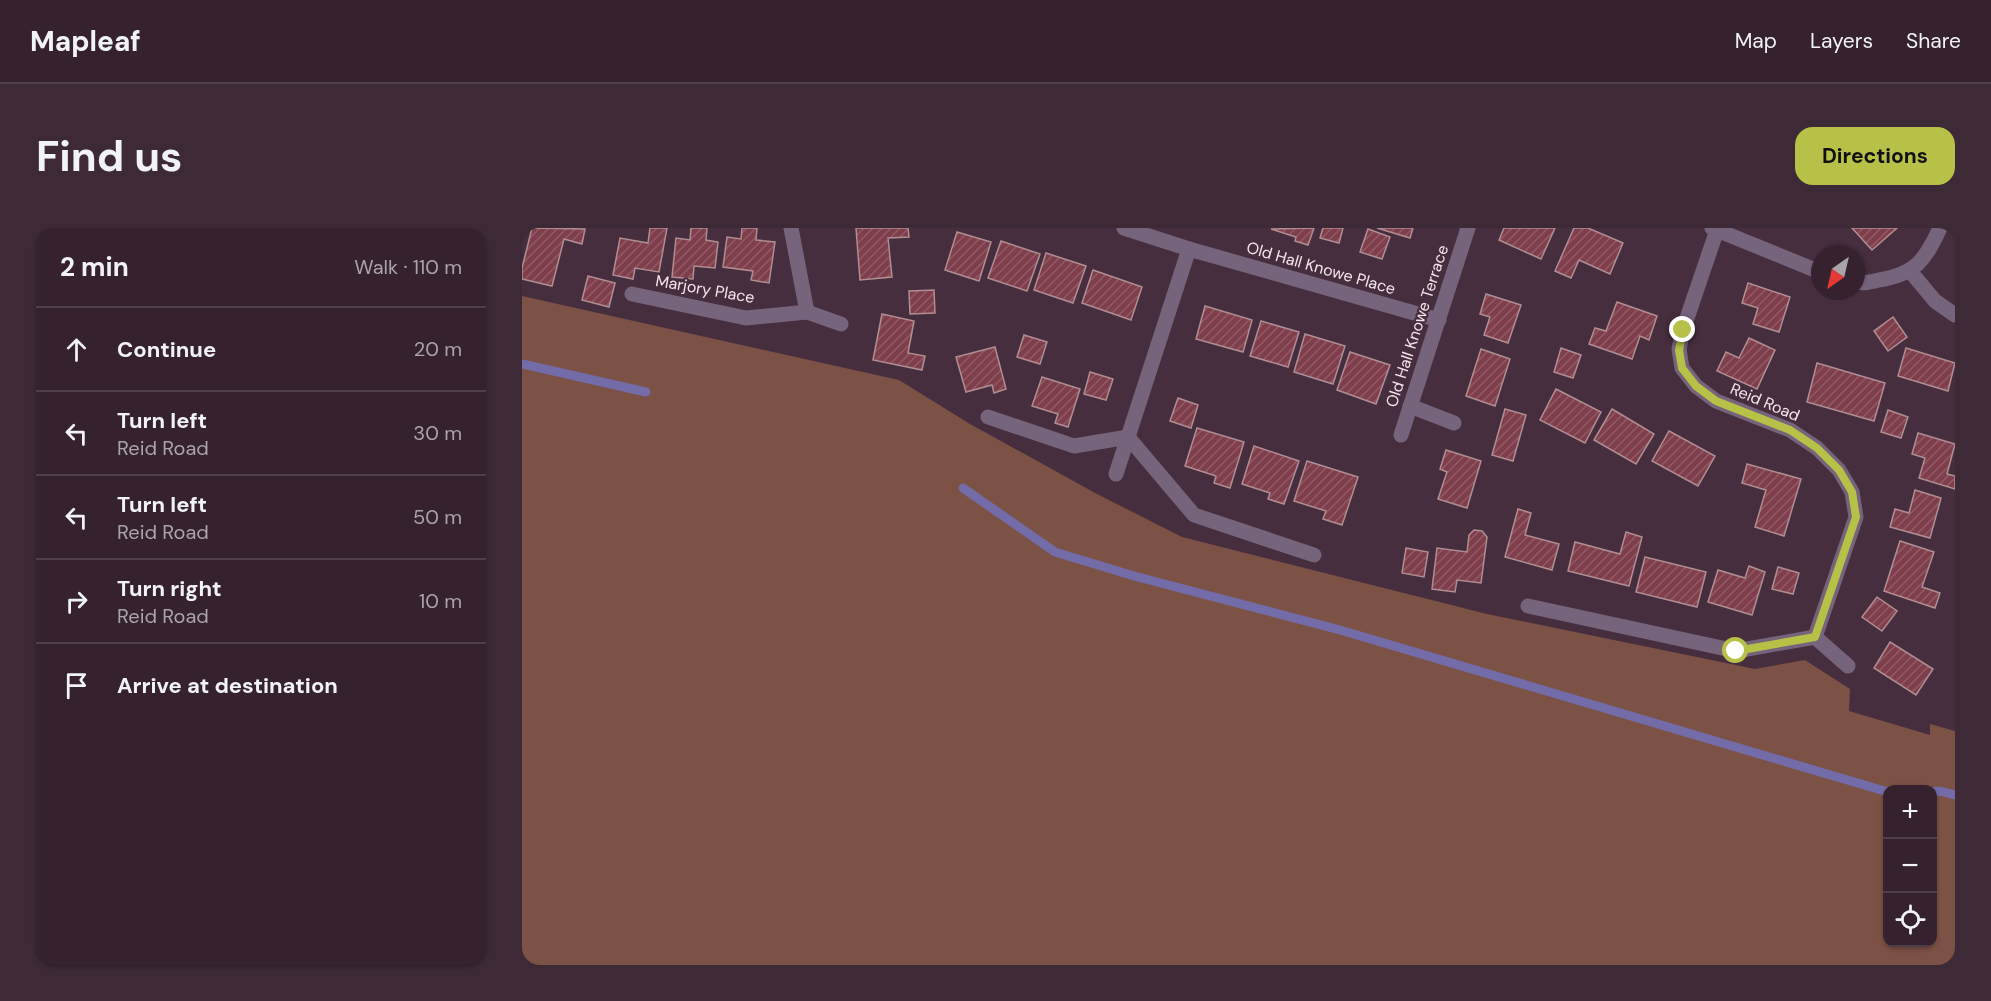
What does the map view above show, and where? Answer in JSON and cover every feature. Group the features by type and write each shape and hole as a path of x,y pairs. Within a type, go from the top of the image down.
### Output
{"street":[{"path":"791,228 807,312"},
{"name":"Old Hall Knowe Place","path":"1124,228 1189,249 1439,320"},
{"name":"Old Hall Knowe Terrace","path":"1401,435 1468,228"},
{"path":"1865,283 1892,278 1910,271 1928,253 1940,228"},
{"name":"Reid Road","path":"1811,269 1715,229 1683,330 1679,350 1682,368 1696,386 1716,401 1790,430 1817,448 1839,470 1852,492 1856,517 1815,637"},
{"path":"1116,474 1189,249"},
{"path":"1910,271 1935,301 1955,315"},
{"name":"Marjory Place","path":"632,294 746,318 807,312 841,324"},
{"path":"1410,406 1454,423"},
{"path":"988,417 1074,446 1128,436"},
{"path":"1128,436 1194,515 1314,555"},
{"path":"1528,606 1736,651 1815,637 1848,666"}],"shaded area":[{"path":"522,296 899,380 970,424 1097,494 1182,537 1487,614 1755,669 1805,660 1850,689 1849,711 1930,735 1930,724 1955,731 1955,965 522,965"}],"building":[{"path":"532,228 585,229 582,244 564,239 552,286 522,279 522,268"},
{"path":"650,228 667,228 659,272 635,268 633,279 613,275 620,238 648,243"},
{"path":"691,228 707,228 706,240 718,242 715,268 694,266 693,279 672,277 676,238 690,240"},
{"path":"742,228 757,228 756,240 775,242 769,283 751,280 753,271 723,267 727,237 741,239"},
{"path":"856,228 908,228 909,237 888,238 892,277 860,280"},
{"path":"1314,228 1308,245 1295,241 1296,237 1271,229"},
{"path":"1323,228 1343,228 1339,243 1320,238"},
{"path":"1377,228 1413,228 1410,238"},
{"path":"1504,228 1555,228 1541,259 1499,240"},
{"path":"1574,228 1588,228 1623,243 1610,274 1579,260 1571,278 1555,271"},
{"path":"1852,228 1897,228 1872,250"},
{"path":"1368,229 1390,237 1382,259 1360,252"},
{"path":"957,232 991,242 979,281 945,270"},
{"path":"1001,241 1040,254 1027,291 988,278"},
{"path":"1046,253 1086,266 1073,303 1034,290"},
{"path":"1093,270 1142,287 1131,320 1082,303"},
{"path":"588,276 615,283 609,307 582,300"},
{"path":"1748,283 1790,297 1779,332 1753,324 1758,308 1742,303"},
{"path":"934,290 935,313 910,314 909,291"},
{"path":"1486,294 1521,305 1508,343 1484,335 1490,317 1480,314"},
{"path":"1617,302 1657,316 1649,340 1640,336 1632,359 1589,344 1595,328 1606,331"},
{"path":"1205,306 1252,320 1243,352 1196,339"},
{"path":"882,314 914,321 908,353 925,356 922,370 873,360"},
{"path":"1893,317 1907,337 1888,351 1874,331"},
{"path":"1261,321 1299,332 1288,367 1250,356"},
{"path":"1305,334 1345,346 1333,384 1294,372"},
{"path":"1024,335 1047,342 1040,364 1017,357"},
{"path":"1749,338 1775,350 1757,389 1717,371 1726,352 1739,358"},
{"path":"995,347 1006,389 994,393 992,385 966,392 956,357"},
{"path":"1561,348 1581,355 1573,378 1554,372"},
{"path":"1906,348 1955,363 1948,391 1898,376"},
{"path":"1481,349 1510,359 1495,406 1466,396"},
{"path":"1350,352 1390,365 1376,404 1337,390"},
{"path":"1817,363 1885,383 1874,421 1807,402"},
{"path":"1090,372 1113,379 1106,400 1084,394"},
{"path":"1042,377 1080,389 1068,427 1055,423 1058,414 1032,406"},
{"path":"1556,389 1601,412 1585,443 1540,420"},
{"path":"1178,398 1198,405 1191,428 1170,421"},
{"path":"1505,409 1526,415 1513,461 1492,455"},
{"path":"1612,409 1654,434 1636,464 1594,440"},
{"path":"1888,410 1908,417 1901,438 1881,432"},
{"path":"1197,428 1244,442 1230,488 1214,483 1216,476 1185,466"},
{"path":"1669,431 1715,456 1698,486 1652,461"},
{"path":"1918,433 1955,444 1947,474 1955,476 1955,489 1919,478 1925,458 1912,454"},
{"path":"1254,446 1299,461 1284,504 1268,499 1270,493 1242,484"},
{"path":"1446,450 1481,461 1467,508 1438,499 1447,472 1440,469"},
{"path":"1307,461 1358,477 1342,525 1323,519 1326,511 1294,501"},
{"path":"1747,464 1801,479 1784,536 1755,527 1766,490 1742,483"},
{"path":"1915,490 1941,498 1930,538 1890,527 1895,509 1909,513"},
{"path":"1518,509 1531,513 1525,535 1559,544 1552,570 1505,557"},
{"path":"1474,530 1482,531 1487,537 1481,583 1457,580 1455,592 1432,589 1437,548 1467,552 1469,535"},
{"path":"1626,532 1642,537 1629,586 1568,571 1575,542 1620,554"},
{"path":"1900,541 1934,552 1922,587 1940,593 1935,608 1884,591"},
{"path":"1406,548 1428,552 1424,577 1402,573"},
{"path":"1645,557 1706,572 1697,607 1636,592"},
{"path":"1749,566 1765,572 1752,615 1708,602 1718,570 1745,578"},
{"path":"1778,567 1799,573 1793,594 1772,589"},
{"path":"1877,597 1897,611 1882,631 1862,617"},
{"path":"1890,642 1933,669 1916,695 1874,668"}],"waterway":[{"path":"522,364 646,392"},
{"path":"963,488 1055,552 1134,576 1340,630 1883,791"},
{"path":"1937,791 1955,795"}],"route":[{"path":"1683,330 1679,350 1682,368 1696,386 1716,401 1790,430 1817,448 1839,470 1852,492 1856,517 1815,637 1736,651"}]}
